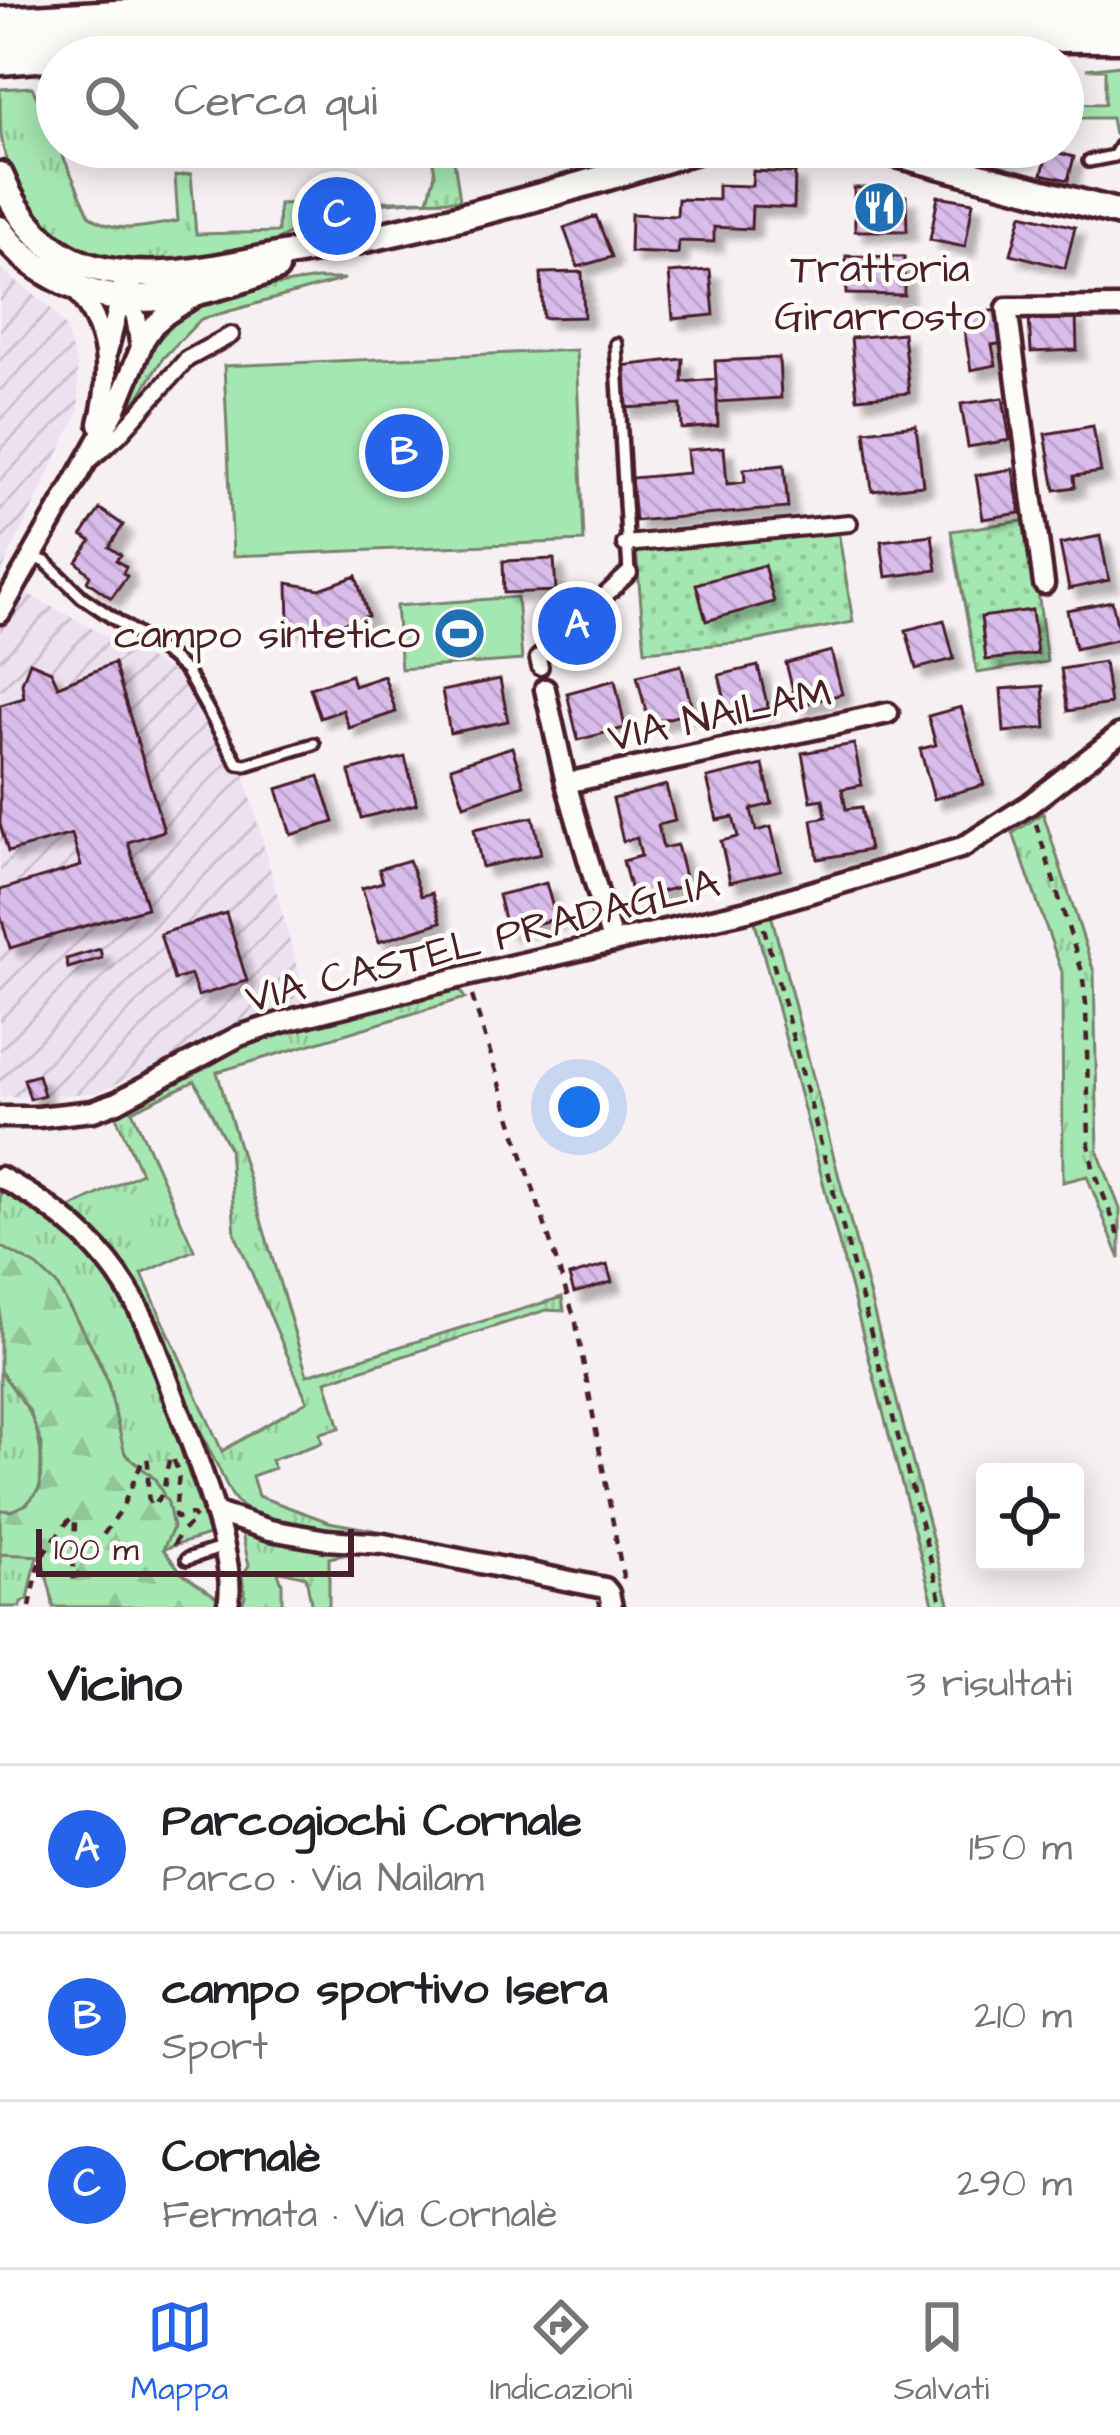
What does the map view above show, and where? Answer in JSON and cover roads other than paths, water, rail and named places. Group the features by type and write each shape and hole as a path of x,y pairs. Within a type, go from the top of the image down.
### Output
{"highway":[{"path":"0,26 401,2 1120,7"},
{"path":"276,36 398,31 1120,34"},
{"path":"0,56 36,53"}],"street":[{"path":"0,230 39,269 75,288 90,294 159,299 201,292 347,244 640,168"},
{"path":"950,168 1120,213"},
{"path":"0,175 15,208 32,230 118,285 136,317 141,347"},
{"path":"91,267 157,276 347,244"},
{"path":"86,464 103,407 106,356 118,308 139,285 157,276"},
{"path":"75,288 97,320 106,356"},
{"path":"0,613 116,409 154,325 201,292"},
{"path":"1044,584 1007,308 1120,308"},
{"path":"86,464 118,436 187,359 231,335"},
{"path":"625,544 849,523"},
{"path":"540,667 538,658 629,573"},
{"name":"VIA NAILAM","path":"545,689 566,783 612,941"},
{"name":"VIA NAILAM","path":"566,783 888,713"},
{"name":"VIA CASTEL PRADAGLIA","path":"0,1117 93,1111 239,1036 375,998 746,911 963,847 1000,826 1120,734"},
{"path":"0,1177 73,1224 110,1264 144,1318 214,1512 231,1583 227,1607"},
{"path":"214,1512 270,1530 384,1544 605,1588 612,1607"}],"lane":[{"path":"1089,161 1114,156 1120,146"},
{"path":"616,344 629,573"},
{"path":"31,557 46,562 82,597 186,671 238,764 314,744"},
{"path":"187,1559 224,1547"}],"place":[{"name":"Trattoria Girarrosto","path":"880,208"},
{"name":"Cornalè","path":"337,216"},
{"name":"campo sportivo Isera","path":"404,453"},
{"name":"Parcogiochi Cornale","path":"577,626"},
{"name":"campo sintetico","path":"459,633"}]}
